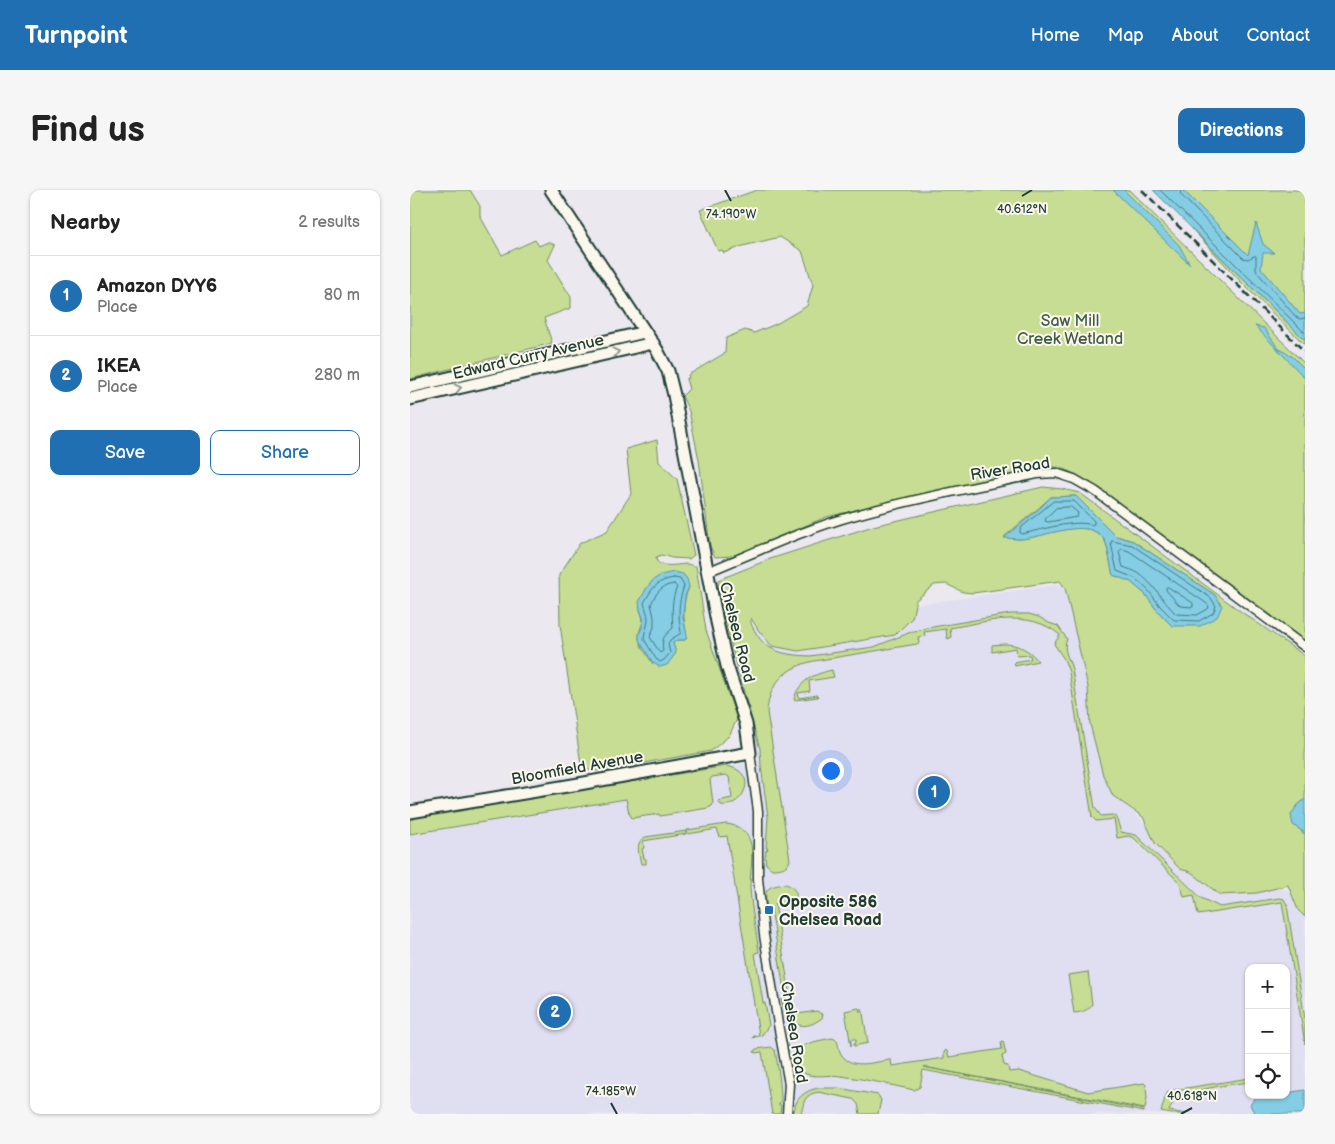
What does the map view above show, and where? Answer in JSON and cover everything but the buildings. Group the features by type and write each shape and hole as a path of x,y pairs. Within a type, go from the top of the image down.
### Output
{"street":[{"name":"Chelsea Road","path":"552,190 653,344 668,371 727,666 746,724 758,811 758,879 778,1024 789,1084 788,1114"},
{"name":"Edward Curry Avenue","path":"410,387 645,332"},
{"name":"Edward Curry Avenue","path":"410,399 653,344"},
{"path":"493,367 496,380"},
{"name":"River Road","path":"707,572 820,526 855,515 900,503 1028,476 1056,473 1074,479 1095,491 1305,647"},
{"name":"Bloomfield Avenue","path":"410,812 750,753"}],"shaded area":[{"path":"1072,583 1113,790 1185,867 1305,894 1305,1114 410,1114 410,823 759,761 732,630"}],"green space":[{"path":"410,190 470,190 480,206 480,216 502,255 535,240 539,246 548,242 555,245 548,260 571,297 571,308 544,318 552,343 410,379"},
{"name":"Saw Mill Creek Wetland","path":"757,190 1129,190 1305,364 1305,641 1076,475 1062,468 1048,466 826,517 733,556 715,557 710,546 699,460 689,411 682,396 689,389 686,379 689,378 688,375 725,353 726,338 745,330 754,333 776,324 807,306 813,285 802,251 780,237 743,246 724,253 722,250 718,251 700,210"},
{"path":"1168,190 1305,190 1305,328"},
{"path":"1192,229 1305,340 1305,345 1241,282"},
{"path":"657,440 659,462 677,479 694,555 689,559 661,555 656,557 657,561 664,565 688,564 696,566 706,630 737,719 729,736 711,751 599,771 588,770 581,764 560,625 559,575 580,543 607,531 631,494 626,449","holes":["689,587 685,599 684,612 687,636 685,640 677,640 673,643 674,648 653,664 639,638 643,619 640,610"]},
{"path":"1043,487 1080,493 1236,608 1305,656 1305,799 1296,807 1302,833 1305,833 1305,917 1298,910 1288,885 1257,893 1220,895 1191,872 1180,869 1155,843 1143,817 1113,796 1103,775 1090,724 1088,687 1065,588 1060,581 973,593 963,592 946,584 934,585 916,600 912,618 895,635 798,651 772,646 751,618 751,624 761,640 772,649 786,654 810,656 874,647 911,632 927,628 1010,614 1029,614 1058,626 1067,639 1066,650 1072,669 1095,808 1101,816 1112,815 1116,817 1121,832 1136,835 1201,898 1220,907 1284,899 1287,905 1305,1019 1305,1044 1282,902 1198,915 1194,895 1184,897 1180,883 1134,838 1128,836 1117,838 1114,819 1096,821 1092,817 1069,672 1064,659 1054,644 1060,635 1048,627 1034,622 1021,619 992,620 950,628 951,637 949,639 947,638 946,629 924,632 925,636 918,637 919,643 917,644 814,661 795,667 787,672 775,685 771,693 767,712 790,860 786,866 781,868 772,869 766,864 768,817 760,749 719,599 721,598 719,596 718,580 770,559 873,526","holes":["1076,496 1116,536 1133,541 1215,595 1172,626 1145,594 1131,582 1113,575 1105,541 1098,533 1088,529 1077,528 1029,538 1004,537 1051,497"]},
{"path":"1004,644 1023,648 1038,661 1015,666 1014,662 1031,659 1030,655 1017,656 1016,648 992,652 992,645"},
{"path":"832,670 834,677 809,681 810,691 798,693 799,698 817,695 818,697 794,700 799,688 808,679"},
{"path":"726,766 737,770 743,775 746,782 741,796 729,805 721,805 718,801 732,798 729,777 726,775 712,777 710,780 713,803 708,808 660,816 659,814 632,818 626,799 410,834 410,818"},
{"path":"726,824 744,831 751,846 750,882 752,911 759,952 755,953 763,1003 765,1003 769,1025 762,1035 752,1038 759,1035 727,836 720,837 717,829 688,834 687,830"},
{"path":"686,831 686,834 643,841 644,848 642,849 646,864 641,864 638,848 642,839"},
{"path":"785,884 795,891 795,899 786,903 775,904 792,1008 786,1003 771,908 767,909 766,897 767,890 773,886"},
{"path":"1088,972 1092,1004 1084,1011 1074,1013 1068,975"},
{"path":"781,1000 789,1008 791,1015 817,1011 823,1014 822,1018 808,1025 796,1024 787,1015"},
{"path":"859,1008 860,1012 862,1008 868,1043 854,1046 856,1039 851,1039 851,1046 845,1011"},
{"path":"832,1038 837,1040 840,1052 849,1062 862,1064 891,1060 892,1066 944,1058 946,1050 949,1057 1002,1049 1001,1042 1003,1041 1006,1054 1002,1056 1004,1065 1008,1066 1009,1072 1019,1071 1088,1092 1144,1083 1146,1085 1147,1098 1145,1109 924,1067 1144,1110 1144,1112 923,1070 920,1087 914,1090 850,1077 810,1075 799,1070 794,1056 801,1047"},
{"path":"771,1047 775,1050 779,1076 780,1114 772,1114 762,1052 755,1053 754,1051"},
{"path":"1245,1079 1245,1083 1203,1089 1191,1093 1173,1104 1169,1111 1186,1114 1161,1112 1168,1091"},
{"path":"818,1088 838,1088 878,1095 881,1100 878,1114 860,1114 858,1104 853,1099 818,1092 806,1098 801,1114 794,1114 794,1109 801,1096 808,1091"}],"water":[{"path":"1113,190 1124,190 1179,245 1190,265"},
{"path":"1153,190 1183,190 1248,255 1256,223 1263,244 1274,253 1263,253 1261,268 1300,314 1305,313 1305,340"},
{"path":"1255,326 1264,328 1278,348 1293,357 1305,369 1305,378"},
{"path":"1076,496 1116,536 1133,541 1215,595 1222,606 1217,617 1200,626 1172,626 1145,594 1131,582 1113,575 1105,541 1098,533 1088,529 1065,530 1020,539 1004,538 1051,497"},
{"path":"674,572 683,574 687,579 689,587 685,596 683,616 687,636 685,640 677,640 673,643 676,653 667,665 660,667 653,663 639,640 643,617 639,602 653,580 661,575"},
{"path":"1305,799 1305,833 1293,825 1291,815 1296,807"},
{"path":"1305,1090 1305,1114 1255,1114 1250,1105 1254,1099 1290,1099 1290,1092"}],"railway":[{"path":"1142,190 1305,352"}],"place":[{"name":"Amazon DYY6","path":"934,792"},
{"name":"Opposite 586 Chelsea Road","path":"769,910"},
{"name":"IKEA","path":"555,1012"}]}
